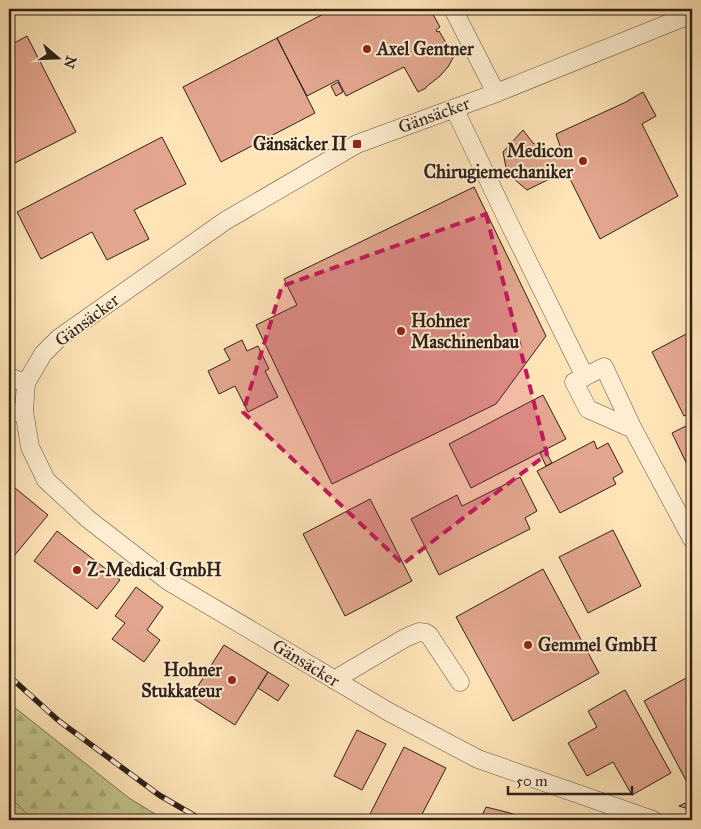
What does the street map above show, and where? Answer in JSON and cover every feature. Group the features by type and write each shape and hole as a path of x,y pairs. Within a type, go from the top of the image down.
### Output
{"street":[{"path":"453,9 496,93"},
{"name":"Gänsäcker","path":"653,820 478,759 389,712 168,581 88,519 46,480 30,448 16,412 26,383 44,354 59,338 225,221 357,144 496,93 692,14"},
{"path":"454,108 585,376"},
{"path":"633,428 588,409 574,382 604,367 633,428 692,539"},
{"path":"9,377 26,383"},
{"path":"334,680 405,638 419,632 429,635 460,682"}],"highlighted area":[{"path":"486,214 547,454 403,564 243,412 282,286"}],"green space":[{"path":"9,703 129,798 165,820 33,820 9,796"},
{"path":"9,796 33,820 9,820"}],"building":[{"name":"Axel Gentner","path":"333,9 430,9 440,27 436,30 437,32 439,31 446,43 448,43 454,56 440,76 418,92 404,67 346,96 338,80 307,96 277,38"},
{"path":"27,36 76,132 9,166 9,46"},
{"path":"277,38 315,113 221,162 183,87"},
{"path":"338,82 343,92 336,96 331,86"},
{"name":"Medicon Chirugiemechaniker","path":"643,92 656,116 642,124 678,196 600,239 566,171 527,190 507,173 503,152 523,130 533,143 550,151 560,146 556,134 626,102"},
{"path":"162,137 186,184 134,210 149,239 107,260 92,232 41,259 17,212"},
{"name":"Hohner Maschinenbau","path":"474,187 546,336 496,404 332,484 256,325 297,305 284,279"},
{"path":"692,331 692,412 684,416 652,352"},
{"path":"242,340 247,351 258,346 269,369 265,371 278,397 248,412 235,386 219,394 208,371 230,360 224,349"},
{"path":"543,395 566,439 471,488 449,444"},
{"path":"692,423 692,475 672,433"},
{"path":"594,441 597,449 608,443 623,472 613,478 616,484 560,513 537,471"},
{"path":"545,450 552,463 546,466 540,453"},
{"path":"520,477 537,511 525,518 530,529 439,575 411,519 457,495 462,506"},
{"path":"9,483 48,515 9,562"},
{"path":"370,499 412,581 345,616 303,534"},
{"path":"613,530 641,586 588,613 559,557"},
{"name":"Z-Medical GmbH","path":"57,531 120,580 97,609 34,561"},
{"name":"Gemmel GmbH","path":"543,569 599,673 513,721 456,617"},
{"path":"136,587 163,607 147,630 160,640 144,662 112,639 125,623 115,616"},
{"name":"Hohner Stukkateur","path":"224,645 268,672 235,725 191,697"},
{"path":"268,672 289,685 278,701 258,688"},
{"path":"688,677 692,684 692,787 690,788 644,701"},
{"path":"625,690 671,773 632,795 613,762 587,776 568,743 597,727 588,711"},
{"path":"357,730 386,744 362,790 334,776"},
{"path":"404,747 446,768 419,820 367,820"},
{"path":"692,800 692,810 679,806"},
{"path":"486,807 510,813 532,820 480,820"}],"railway":[{"path":"9,676 59,721 159,795 202,820"}],"place":[{"name":"Axel Gentner","path":"367,49"},
{"name":"Gänsäcker II","path":"357,144"},
{"name":"Medicon Chirugiemechaniker","path":"583,161"},
{"name":"Hohner Maschinenbau","path":"401,331"},
{"name":"Z-Medical GmbH","path":"77,570"},
{"name":"Gemmel GmbH","path":"528,645"},
{"name":"Hohner Stukkateur","path":"232,680"}]}
